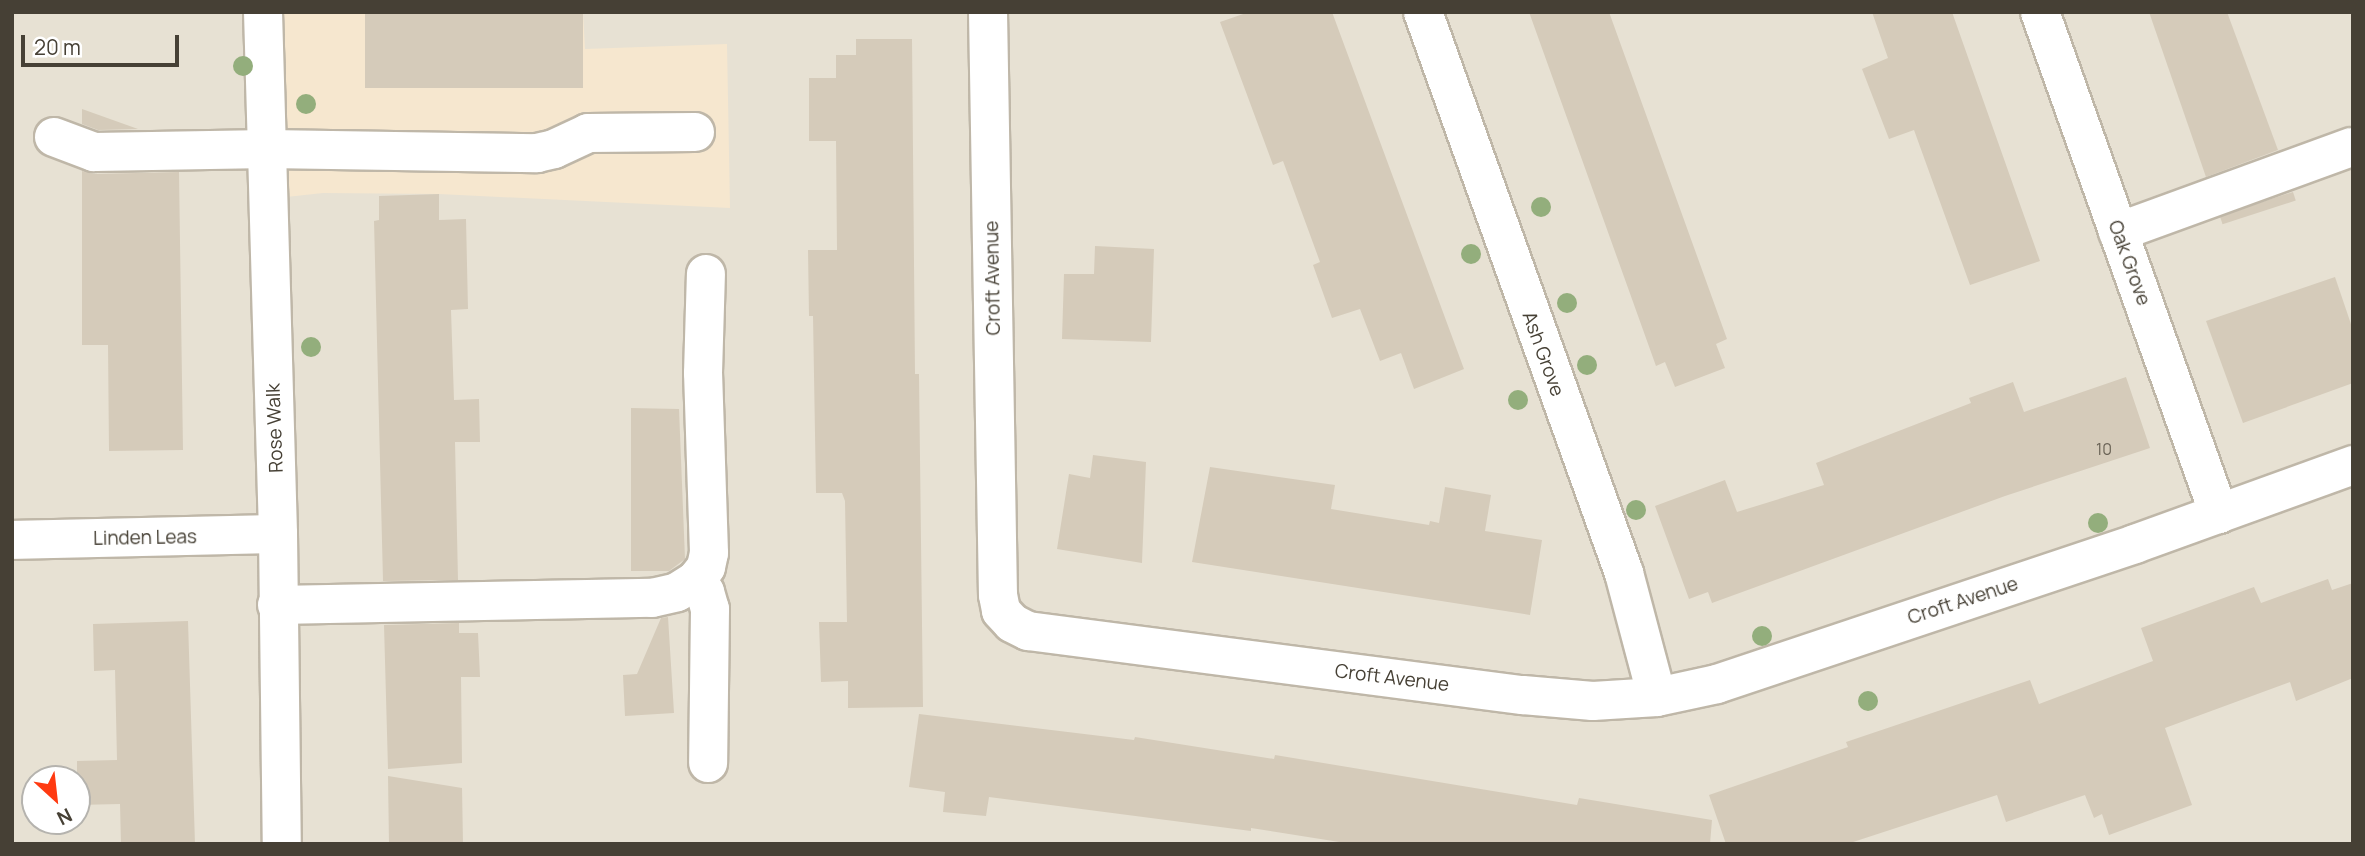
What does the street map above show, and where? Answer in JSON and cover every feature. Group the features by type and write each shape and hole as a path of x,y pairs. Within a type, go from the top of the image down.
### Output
{"street":[{"name":"Rose Walk","path":"263,12 278,534 282,844"},
{"name":"Croft Avenue","path":"988,12 998,595 1001,611 1012,623 1028,631 1523,695 1593,701 1657,697 1717,684 2220,514 2353,465"},
{"name":"Ash Grove","path":"1423,12 1624,573 1657,697"},
{"name":"Oak Grove","path":"2040,12 2220,514"},
{"path":"54,137 94,152 268,149 537,153 554,149 588,133 695,132"},
{"path":"2118,232 2351,147"},
{"path":"278,605 652,598 677,592 696,580 706,567 709,552 703,373 706,274"},
{"name":"Linden Leas","path":"12,540 278,534"},
{"path":"696,580 705,592 710,608 708,763"}],"shaded area":[{"path":"12,12 2353,12 2353,844 12,844"},
{"path":"263,12 583,12 585,49 727,44 730,208 439,194 323,193 268,199"}],"building":[{"path":"365,12 583,12 583,88 365,88"},
{"path":"1249,12 1332,12 1464,369 1414,389 1401,353 1380,361 1360,309 1332,318 1313,265 1320,262 1283,161 1273,165 1220,22"},
{"path":"1529,12 1609,12 1727,339 1716,344 1725,368 1675,387 1665,362 1656,366"},
{"path":"1872,12 1952,12 2040,261 1970,285 1914,130 1889,139 1862,69 1888,58"},
{"path":"2149,12 2227,12 2278,150 2206,177"},
{"path":"856,39 912,39 915,374 919,374 923,707 848,708 848,681 821,682 819,622 847,622 845,501 842,493 816,493 813,316 809,316 808,250 837,250 836,141 809,141 809,78 836,78 836,55 856,55"},
{"path":"82,109 138,129 98,130 82,124"},
{"path":"82,171 94,174 179,172 183,450 109,451 108,345 82,345"},
{"path":"2293,192 2296,201 2223,224 2220,216"},
{"path":"439,194 439,220 466,219 468,309 451,310 454,400 479,399 480,442 455,442 458,580 383,581 374,221 379,220 379,196"},
{"path":"1095,246 1154,249 1151,342 1062,339 1064,274 1094,274"},
{"path":"2335,277 2353,330 2353,383 2243,423 2206,321"},
{"path":"2126,377 2150,448 2005,496 1712,603 1708,592 1689,599 1655,506 1725,480 1737,512 1824,485 1816,463 1971,403 1969,398 2013,382 2024,412"},
{"path":"631,408 679,409 685,559 669,571 631,571"},
{"path":"1093,455 1146,462 1142,563 1057,549 1069,474 1090,478"},
{"path":"1210,467 1335,485 1331,509 1429,525 1430,521 1439,523 1445,487 1491,495 1485,531 1542,540 1530,615 1192,562"},
{"path":"2328,579 2332,590 2353,583 2353,678 2296,701 2290,682 2165,728 2192,805 2109,835 2102,814 2094,818 2085,795 2006,822 1997,795 1847,844 1726,844 1709,795 1848,747 1846,742 2030,680 2039,704 2153,661 2141,628 2254,587 2261,603"},
{"path":"668,617 674,713 625,716 623,675 637,674 661,618"},
{"path":"188,621 195,844 121,844 120,804 91,805 91,765 77,765 77,761 117,760 115,670 94,671 93,624"},
{"path":"459,623 459,633 478,633 480,677 461,677 462,763 388,769 384,625"},
{"path":"919,714 1134,740 1135,737 1274,759 1275,755 1577,805 1579,798 1712,820 1710,844 1352,844 1251,828 1251,831 989,797 986,816 943,812 945,792 909,787"},
{"path":"388,776 462,788 463,844 389,844"}]}
